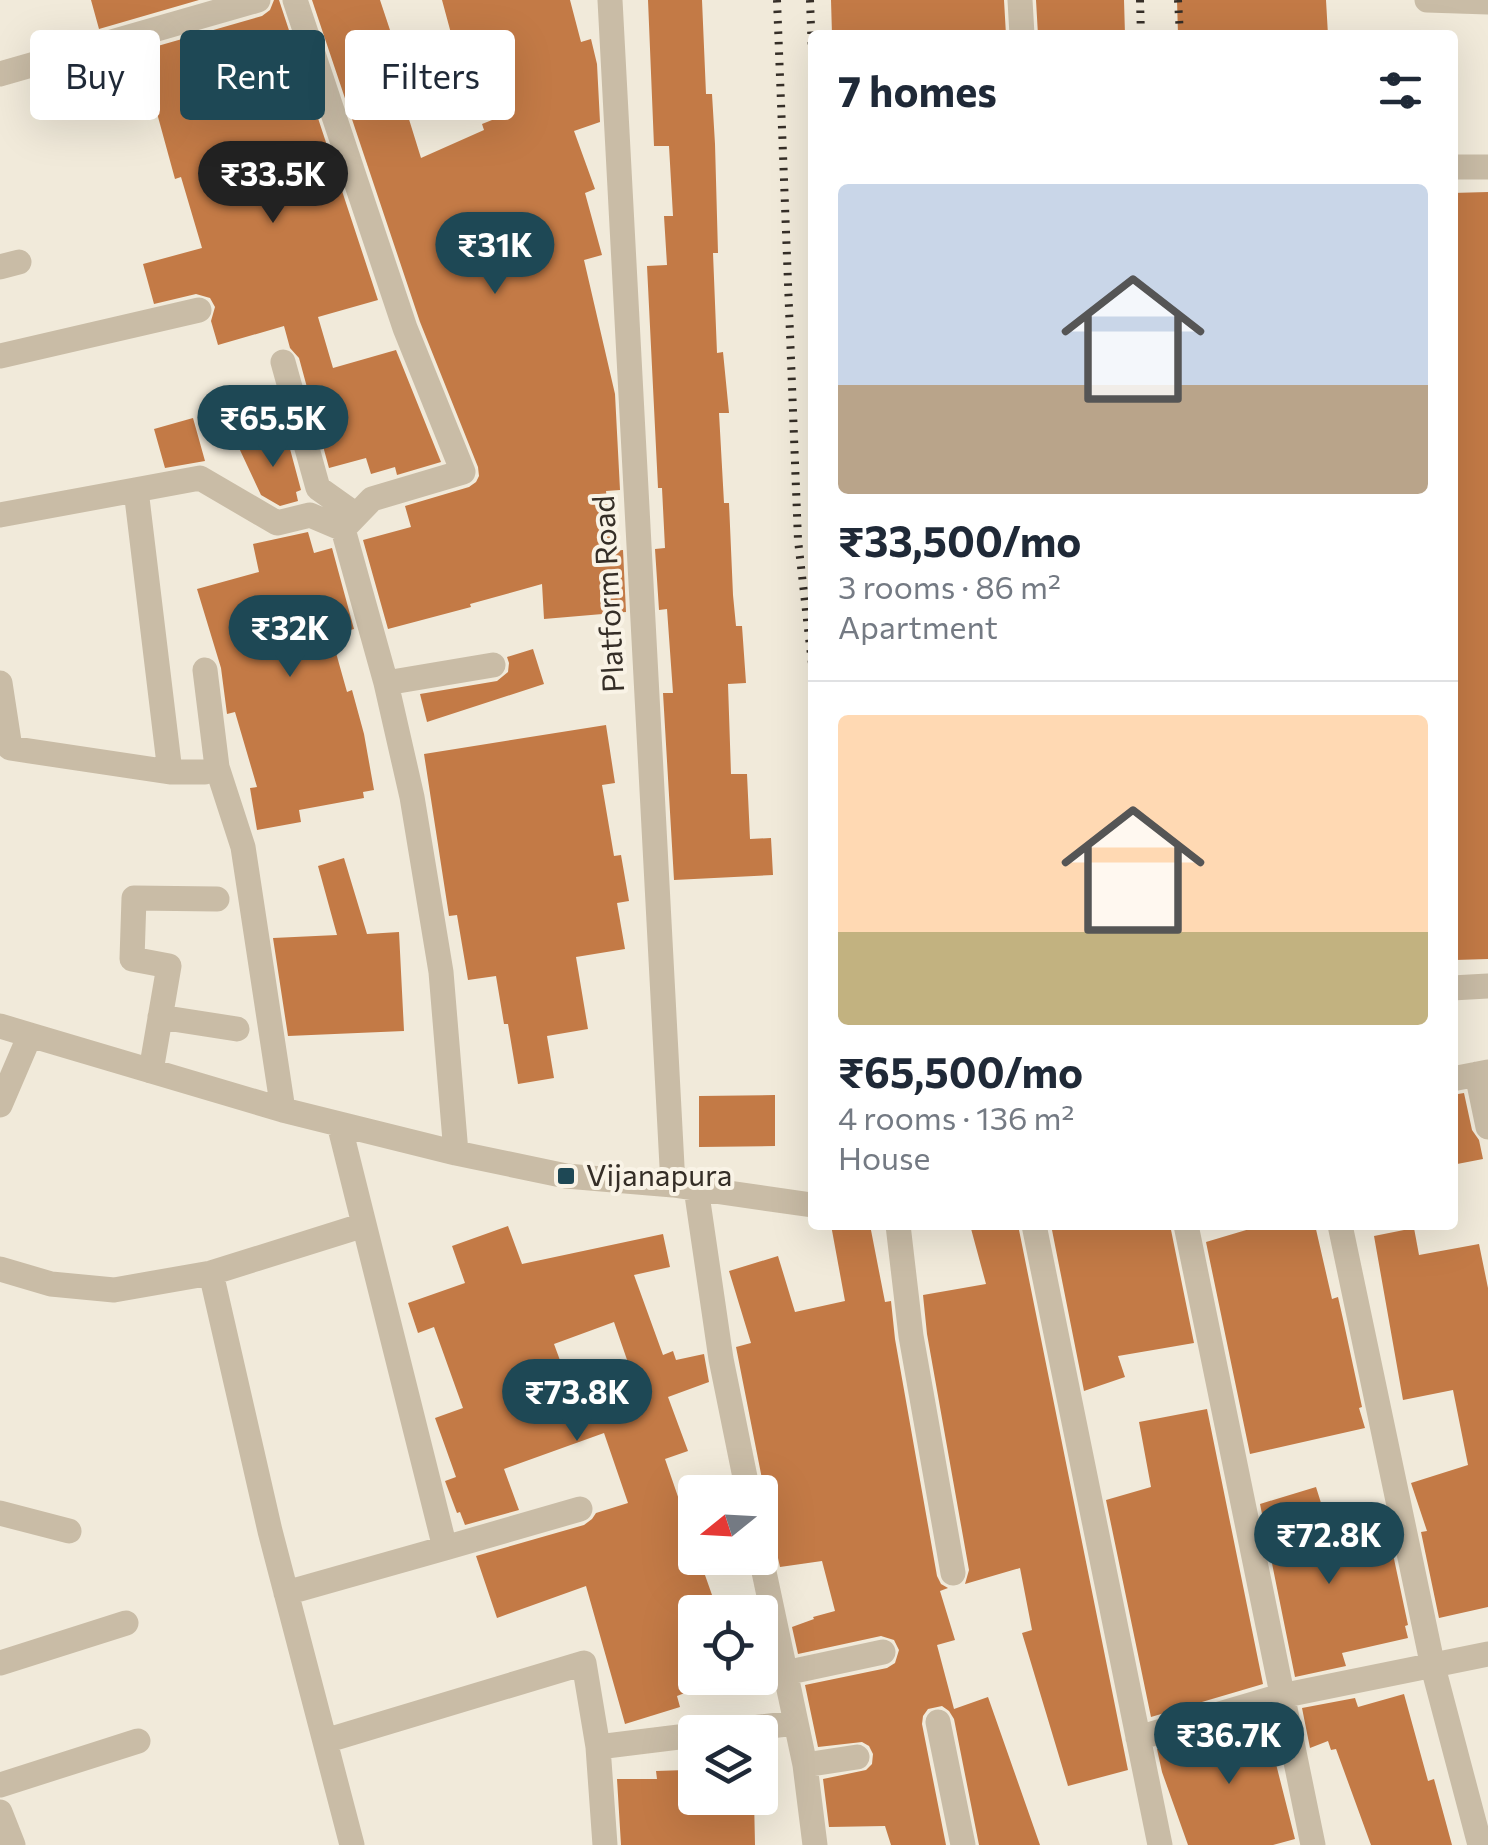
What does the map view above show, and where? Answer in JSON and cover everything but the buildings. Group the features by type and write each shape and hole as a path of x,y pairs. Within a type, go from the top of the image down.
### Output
{"street":[{"path":"0,74 258,0"},
{"path":"295,0 405,328 463,472 372,498 350,522"},
{"name":"Platform Road","path":"610,0 684,1187 745,1475"},
{"path":"1020,0 1022,30"},
{"path":"1427,0 1488,2"},
{"path":"1458,167 1488,167"},
{"path":"0,356 199,310"},
{"path":"283,362 318,488 350,522 412,797 441,972 456,1153"},
{"path":"0,515 200,478 277,522 310,514 350,522"},
{"path":"136,490 170,772"},
{"path":"386,682 493,665"},
{"path":"205,670 217,767 242,847 282,1110"},
{"path":"0,683 4,730 10,748 170,772 205,772 217,767"},
{"path":"151,1071 169,966 132,958 134,898 218,899"},
{"path":"1458,988 1488,986"},
{"path":"160,1017 237,1029"},
{"path":"0,1026 282,1110 456,1153 566,1176 684,1187 808,1205"},
{"path":"0,1105 30,1035"},
{"path":"1472,1075 1488,1127"},
{"path":"338,1124 446,1548"},
{"path":"0,1270 51,1284 114,1290 211,1273 364,1225"},
{"path":"899,1230 911,1336 953,1573"},
{"path":"1035,1230 1160,1845"},
{"path":"1187,1230 1313,1845"},
{"path":"1341,1230 1433,1667 1480,1845"},
{"path":"211,1273 286,1593 352,1845"},
{"path":"286,1593 580,1509"},
{"path":"0,1513 70,1531"},
{"path":"765,1575 806,1765 815,1845"},
{"path":"0,1663 126,1623"},
{"path":"785,1673 883,1652"},
{"path":"1138,1738 1281,1696 1488,1654"},
{"path":"325,1741 584,1663 598,1746 605,1845"},
{"path":"938,1722 963,1845"},
{"path":"778,1725 796,1723"},
{"path":"598,1746 678,1737"},
{"path":"0,1786 138,1741"},
{"path":"806,1765 857,1757"},
{"path":"0,1812 13,1845"}],"railway":[{"path":"777,0 798,540 808,629"},
{"path":"810,0 811,30"},
{"path":"1140,0 1141,30"},
{"path":"1178,0 1180,30"}],"place":[{"name":"Vijanapura","path":"566,1176"}]}
